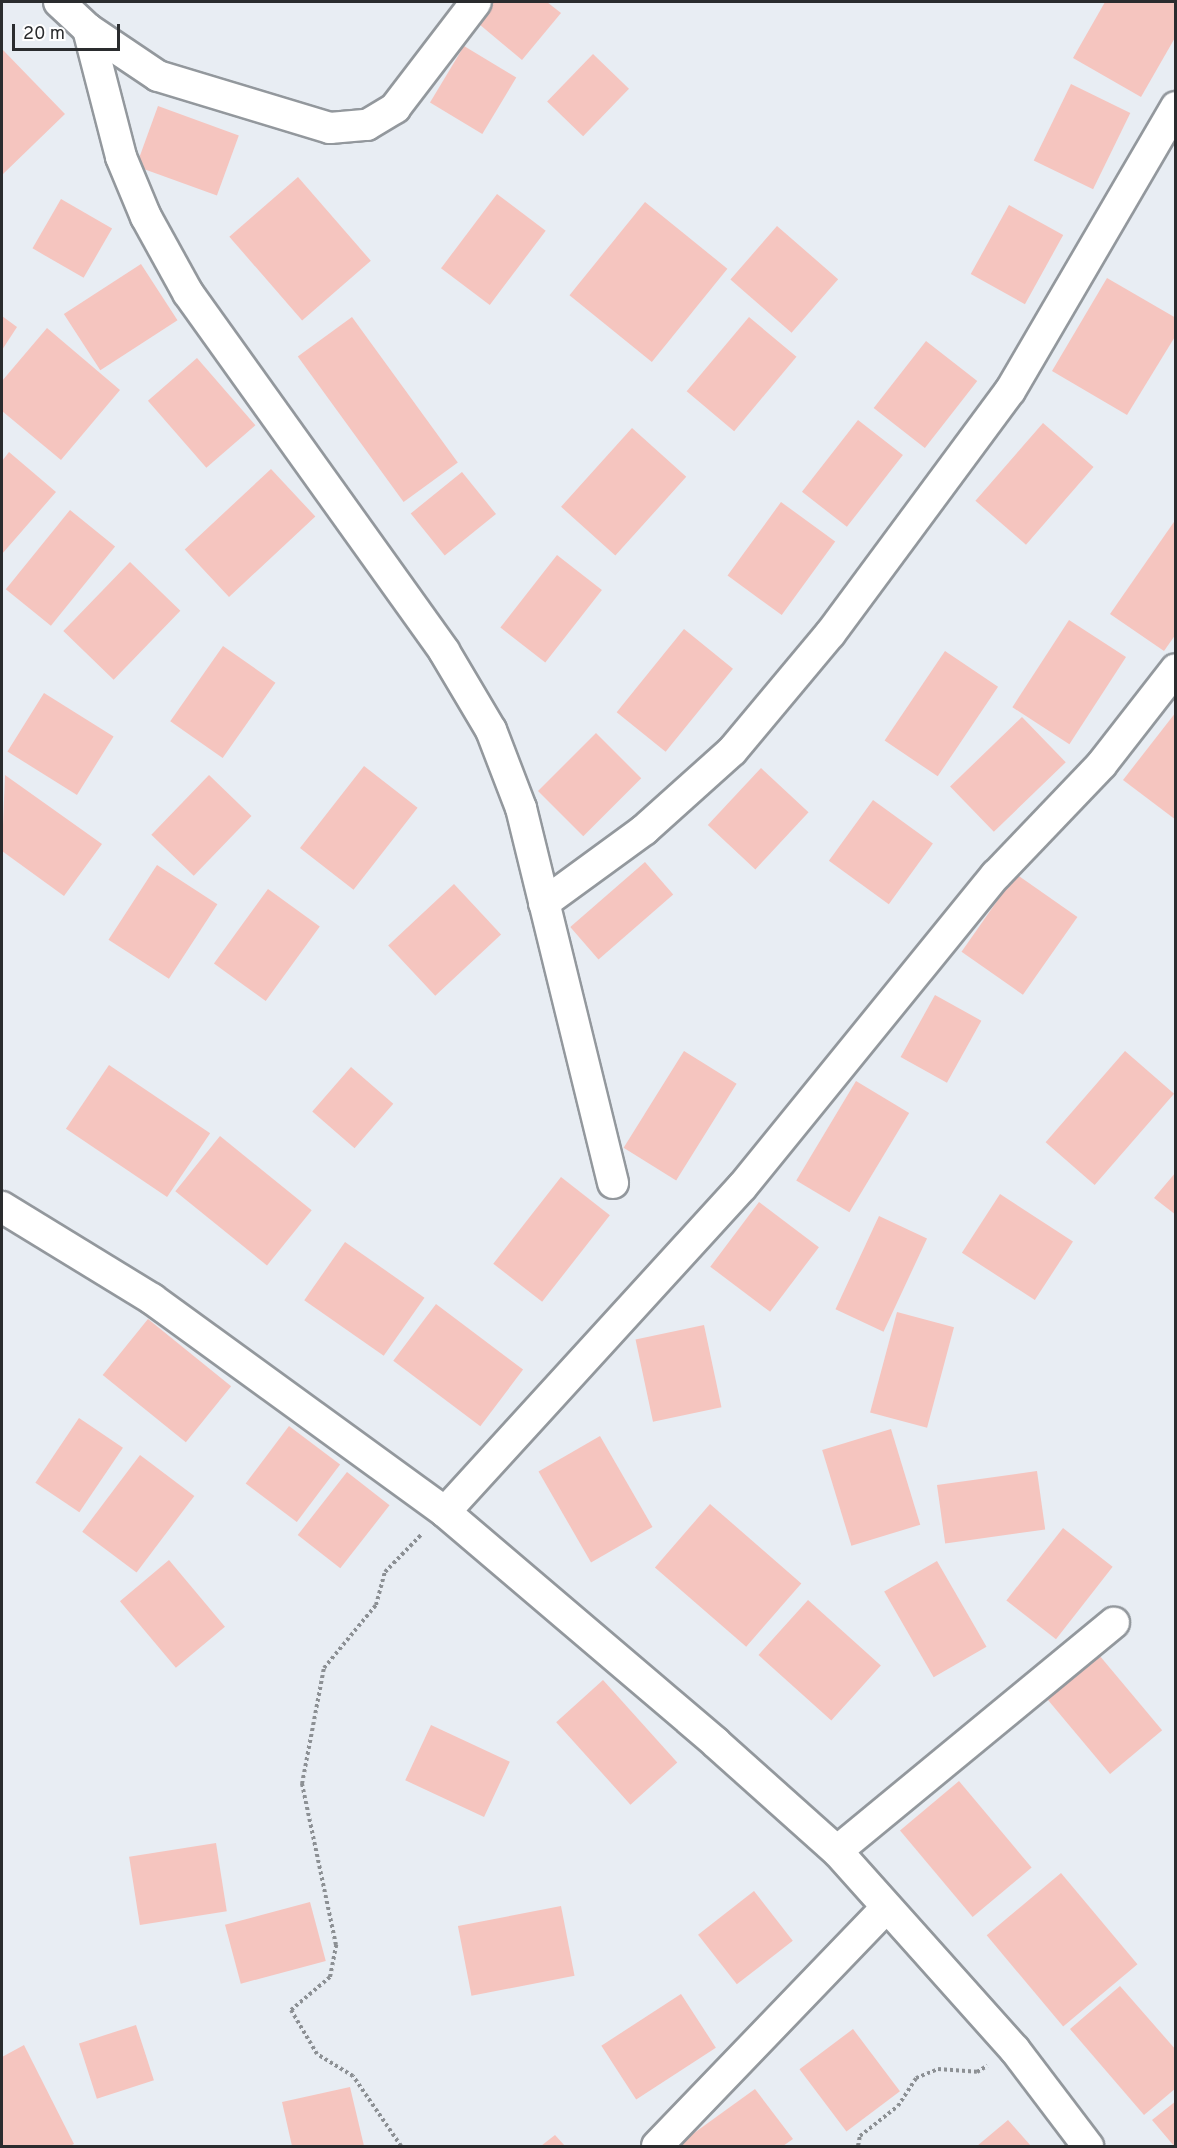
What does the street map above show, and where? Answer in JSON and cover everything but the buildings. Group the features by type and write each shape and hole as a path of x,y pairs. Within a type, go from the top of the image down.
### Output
{"street":[{"path":"59,2 88,29 158,76 330,128 367,125 395,108 476,2"},
{"path":"88,29 121,157 146,218 188,293 444,651 491,730 521,808 613,1183"},
{"path":"544,903 644,830 732,751 830,634 1010,391 1176,107"},
{"path":"445,1512 742,1187 996,875 1102,764 1176,669"},
{"path":"2,1206 152,1299 445,1512 837,1851 1015,2050 1088,2146"},
{"path":"837,1851 1114,1623"},
{"path":"657,2146 886,1908"}],"path":[{"path":"401,2146 353,2076 317,2054 291,2010 330,1977 336,1945 302,1784 324,1668 376,1605 385,1572 445,1512"},
{"path":"858,2146 860,2136 898,2106 916,2078 938,2069 977,2072 1015,2050"}]}
